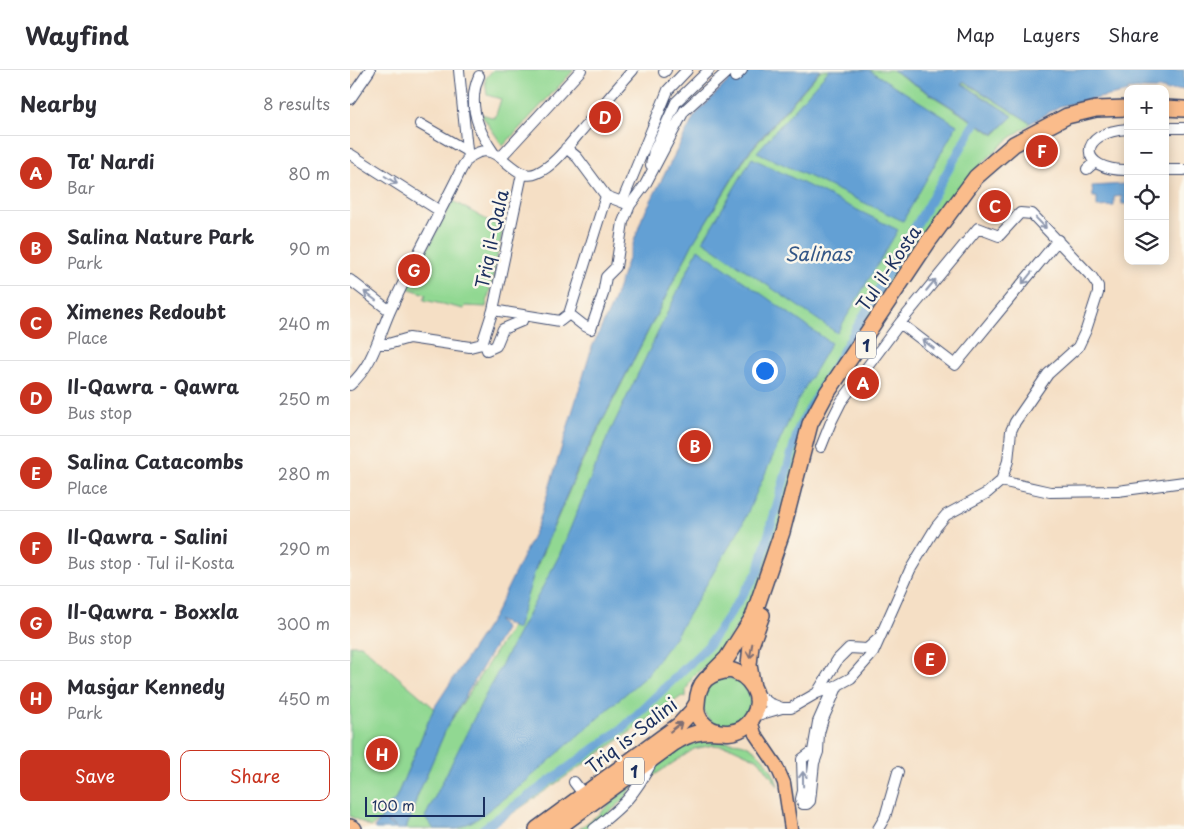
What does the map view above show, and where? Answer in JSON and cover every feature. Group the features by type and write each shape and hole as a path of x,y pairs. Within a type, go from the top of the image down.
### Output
{"highway":[{"name":"Tul il-Kosta","path":"710,675 728,658 753,617 782,532 810,424 824,396 928,242 976,177 1014,144 1067,116 1096,109 1124,108"},
{"path":"1169,108 1184,110"},
{"name":"Tul il-Kosta","path":"755,690 748,665 751,645 783,557 805,482 820,418 835,391 948,222 981,180 1022,147 1068,123 1097,116 1124,115"},
{"path":"1169,116 1184,116"},
{"path":"710,675 724,671 737,672 744,676 755,690"},
{"name":"1","path":"696,703 703,681 710,675"},
{"name":"1","path":"723,733 736,731 744,727 753,718 757,707 755,690"},
{"path":"696,703 696,714 702,722 710,729 723,733"},
{"name":"Triq is-Salini","path":"537,829 679,725 692,711 696,703"},
{"name":"Triq is-Salini","path":"556,829 674,742 694,733 705,731 723,733"},
{"path":"350,827 354,829"}],"main road":[{"path":"753,718 755,734 776,765 784,783 791,829"},
{"path":"723,733 750,739 765,748"}],"street":[{"path":"350,99 370,70"},
{"path":"497,155 581,70"},
{"path":"350,385 366,368 373,355 390,311 467,155 459,73 482,73 475,88 474,113 481,135 497,155 522,174 535,174 548,166 566,148 633,70"},
{"path":"569,314 591,329 603,294 606,277 616,267 626,204 668,90 687,70"},
{"path":"645,185 654,151 676,102 709,70"},
{"path":"626,204 645,185 684,111 735,72"},
{"path":"420,124 467,155 484,151 497,155"},
{"path":"1169,128 1184,128"},
{"path":"1124,130 1105,134 1092,141 1090,150 1091,166 1124,170"},
{"path":"566,148 577,157 606,196 626,204"},
{"path":"350,154 440,211"},
{"path":"1169,170 1184,170"},
{"name":"Triq il-Qala","path":"482,344 492,310 522,174"},
{"path":"492,310 560,321 569,314 606,196"},
{"path":"753,718 782,708 791,708 817,693 851,678 874,653 910,570 936,527 946,515 987,493 1001,481 1008,460 1011,431 1015,422 1048,374 1078,347 1086,330 1098,293 1098,286 1058,240 1032,214 1020,213 999,236 978,228 900,323 841,402 821,447"},
{"path":"900,323 955,365 1058,240"},
{"path":"350,280 390,311"},
{"path":"377,344 388,344 409,338 470,347 482,344 486,346 487,350 496,346 503,329 522,321 523,315"},
{"path":"1001,481 1050,492 1118,491 1184,482"},
{"path":"817,693 838,659 849,648 867,649 879,638"},
{"path":"854,648 861,656 863,663"},
{"path":"833,687 819,734 810,801 808,804 803,804 801,799 803,791 802,759 813,752 818,722 833,687"},
{"path":"755,690 768,703 782,708"},
{"path":"594,829 631,797 640,785 654,756"},
{"path":"878,829 885,817 898,772"},
{"path":"574,782 584,794"}],"green space":[{"path":"493,70 574,70 503,146 481,114 495,118 501,99 487,95 485,79"},
{"path":"821,70 892,70 994,135 1013,116 963,84 964,82 1031,123 1006,141 989,157 963,184 939,214 905,261 906,265 827,389 756,594 736,628 710,665 701,669 692,678 686,690 686,698 682,696 490,829 405,829 447,727 509,631 580,466 693,243 748,154"},
{"path":"453,201 503,229 486,307 465,306 464,309 424,300 426,294 407,288"},
{"path":"350,645 361,645 434,708 395,800 384,810 382,818 371,827 350,816"},
{"path":"726,678 735,680 743,685 748,693 750,702 748,711 743,719 735,724 726,726 717,724 709,719 704,711 702,702 704,693 709,685 717,680"},
{"path":"704,741 736,742 750,747 766,761 778,786 759,760 731,747 713,745 694,749 644,782 655,768 670,756 687,746"},
{"path":"635,781 624,800 589,829 579,829 598,815"}],"water":[{"path":"748,70 820,70 747,154 693,243 579,466 536,567 517,629 497,620 505,629 447,727 405,829 396,829 387,821 395,829 376,829 374,828 382,818 384,810 395,800 434,708 494,616 538,525 592,347 612,305 642,218 695,115 738,71 738,80"},
{"name":"Salinas","path":"829,70 869,70 957,125 903,221 757,152"},
{"path":"893,70 1184,70 1184,89 1169,91 1169,85 1124,85 1124,93 1060,106 1031,123 964,81 962,84 1013,116 994,134"},
{"name":"Salinas","path":"752,158 898,230 837,333 703,241"},
{"path":"1124,184 1124,204 1122,204 1121,196 1114,197 1114,206 1097,207 1097,197 1093,197 1092,186"},
{"name":"Salinas","path":"698,249 831,343 800,396 742,525 675,637 647,675 524,783 477,819 457,829 434,829 425,817 483,700 559,556 607,438"}],"waterway":[{"path":"483,829 623,728 708,646 758,572 799,427 976,122"}],"place":[{"name":"Il-Qawra - Qawra","path":"605,117"},
{"name":"Il-Qawra - Salini","path":"1042,151"},
{"name":"Ximenes Redoubt","path":"995,206"},
{"name":"Il-Qawra - Boxxla","path":"414,270"},
{"name":"Ta' Nardi","path":"863,383"},
{"name":"Salina Nature Park","path":"695,446"},
{"name":"Salina Catacombs","path":"930,659"},
{"name":"Masġar Kennedy","path":"382,754"}]}
